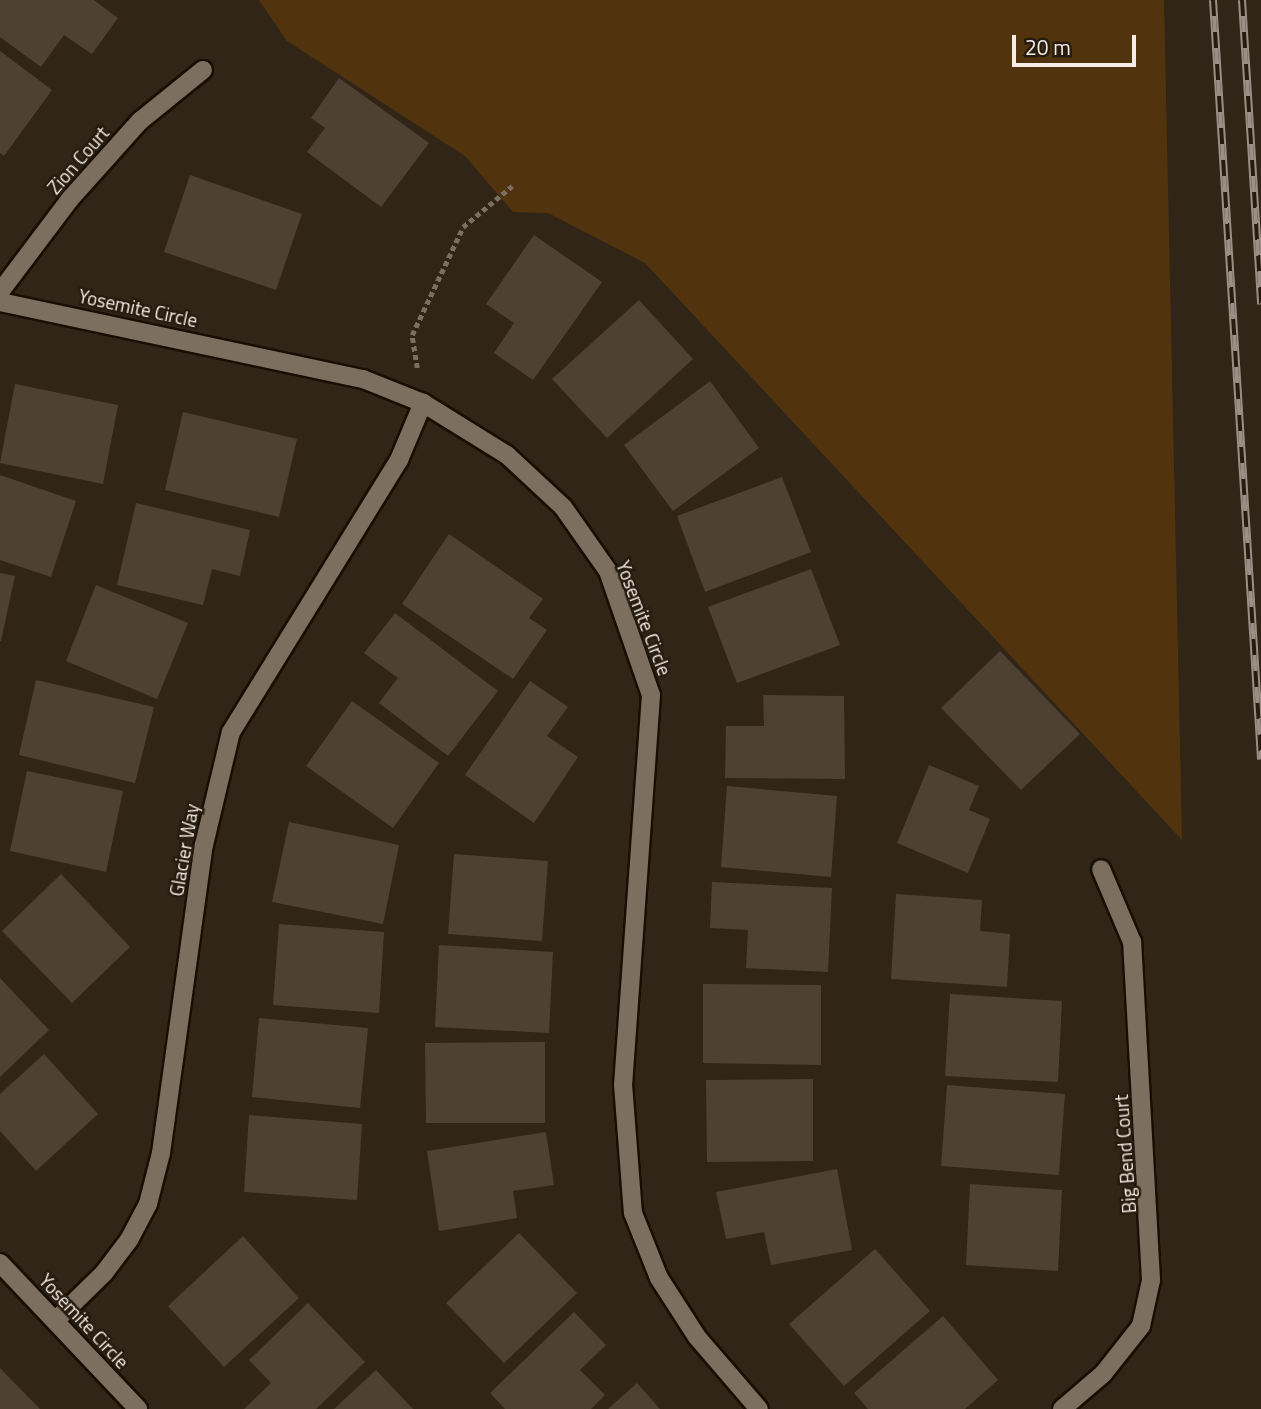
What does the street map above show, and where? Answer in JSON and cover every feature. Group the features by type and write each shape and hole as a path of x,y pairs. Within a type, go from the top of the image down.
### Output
{"street":[{"name":"Zion Court","path":"0,292 70,199 140,121 203,70"},
{"name":"Yosemite Circle","path":"0,302 363,379 423,403 507,455 564,507 608,571 651,695 623,1084 633,1213 660,1278 697,1337 759,1409"},
{"name":"Glacier Way","path":"55,1321 104,1273 129,1240 148,1204 161,1153 204,845 232,732 399,460 423,403"},
{"name":"Big Bend Court","path":"1062,1409 1103,1374 1141,1326 1151,1280 1132,942 1101,869"},
{"name":"Yosemite Circle","path":"0,1263 138,1409"}],"path":[{"path":"423,403 412,335 463,227 512,186"}],"shaded area":[{"path":"259,0 1164,0 1182,840 645,263 548,213 513,212 465,156 287,41"}],"building":[{"path":"0,0 94,0 118,18 92,54 64,35 41,67 0,37"},
{"path":"0,51 52,90 4,156 0,153"},
{"path":"339,78 429,143 381,207 307,152 325,128 311,118"},
{"path":"190,175 302,214 276,290 164,252"},
{"path":"534,235 602,282 533,380 494,353 514,323 486,304"},
{"path":"639,300 693,359 607,438 552,379"},
{"path":"710,381 759,448 673,511 624,445"},
{"path":"15,384 118,405 103,484 0,463"},
{"path":"183,412 297,439 279,517 165,490"},
{"path":"0,475 76,501 51,577 0,560"},
{"path":"782,477 811,552 705,592 677,516"},
{"path":"136,503 250,530 240,576 212,569 203,605 117,585"},
{"path":"449,534 543,599 529,618 547,630 513,679 402,604"},
{"path":"811,569 840,645 737,683 708,607"},
{"path":"0,573 15,576 1,641 0,641"},
{"path":"96,585 188,623 157,699 66,661"},
{"path":"395,613 498,691 448,756 379,703 398,678 364,653"},
{"path":"1000,651 1080,734 1021,790 941,708"},
{"path":"36,680 154,707 135,783 19,755"},
{"path":"530,681 568,707 547,736 578,757 534,823 465,775"},
{"path":"763,695 844,696 845,779 725,778 726,726 764,726"},
{"path":"352,701 439,763 393,828 306,766"},
{"path":"929,765 979,786 969,810 990,819 968,873 897,843"},
{"path":"27,771 123,791 106,872 10,851"},
{"path":"727,786 837,796 831,877 721,867"},
{"path":"289,822 399,845 383,924 272,902"},
{"path":"454,854 548,861 542,941 448,934"},
{"path":"61,874 130,947 72,1003 2,931"},
{"path":"712,882 832,888 828,972 746,968 748,930 710,928"},
{"path":"896,894 982,900 980,931 1010,934 1007,987 891,979"},
{"path":"279,924 384,932 379,1013 273,1005"},
{"path":"439,945 553,952 549,1033 435,1027"},
{"path":"0,978 49,1030 0,1077"},
{"path":"703,984 821,985 821,1065 703,1063"},
{"path":"950,994 1062,1001 1058,1082 945,1076"},
{"path":"259,1018 368,1028 360,1108 252,1097"},
{"path":"545,1042 545,1123 426,1123 425,1043"},
{"path":"44,1054 98,1114 36,1171 0,1131 0,1094"},
{"path":"813,1079 813,1161 707,1162 706,1080"},
{"path":"947,1085 1065,1094 1059,1175 941,1166"},
{"path":"249,1115 362,1124 357,1200 244,1192"},
{"path":"546,1132 554,1185 513,1191 517,1218 439,1231 427,1151"},
{"path":"837,1169 852,1250 771,1265 764,1232 726,1239 716,1192"},
{"path":"970,1184 1062,1190 1058,1271 966,1265"},
{"path":"519,1233 577,1293 504,1363 446,1303"},
{"path":"243,1236 299,1298 224,1367 168,1306"},
{"path":"875,1249 930,1311 844,1386 789,1324"},
{"path":"308,1303 365,1362 316,1409 244,1409 271,1383 249,1360"},
{"path":"574,1312 606,1345 580,1370 605,1395 591,1409 505,1409 490,1393"},
{"path":"943,1316 998,1380 965,1409 868,1409 854,1393"},
{"path":"0,1368 40,1409 0,1409"},
{"path":"376,1370 413,1409 334,1409"},
{"path":"637,1383 660,1409 608,1409"}],"railway":[{"path":"1213,0 1261,759"},
{"path":"1242,0 1261,304"}]}
